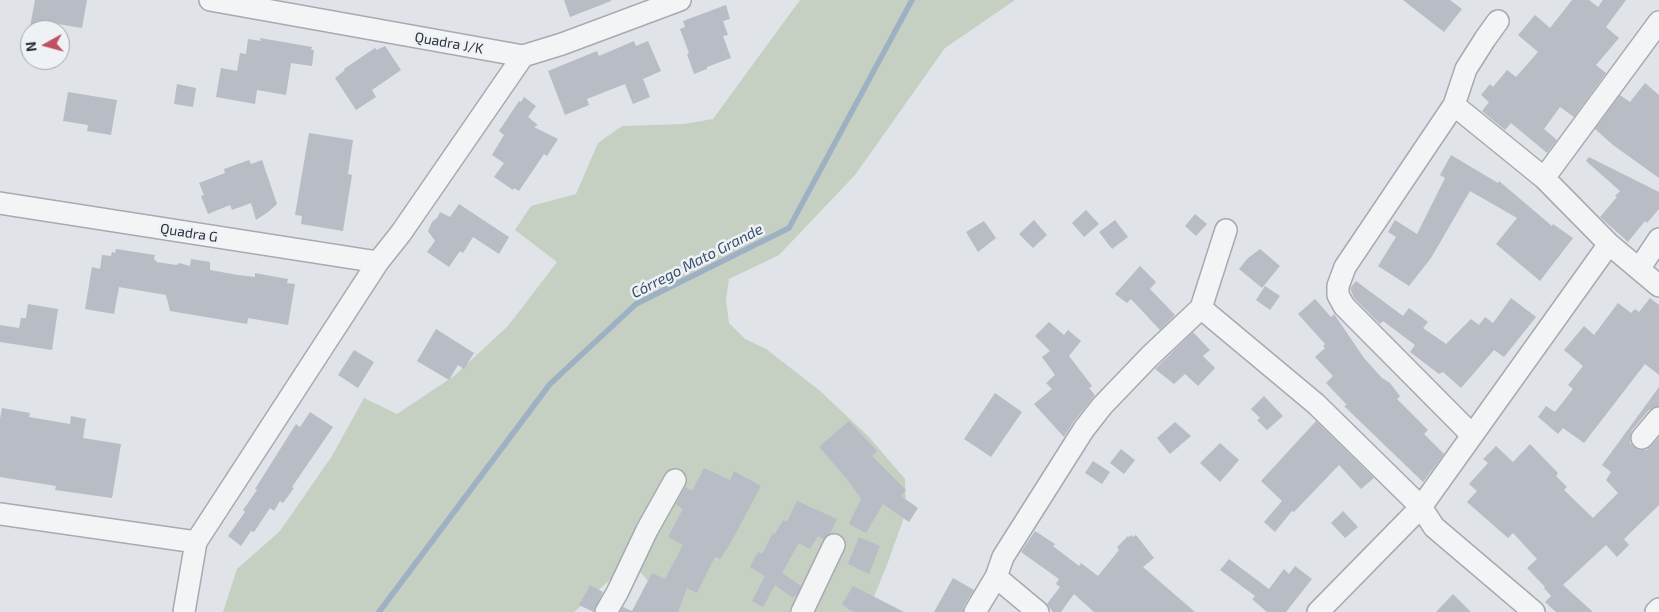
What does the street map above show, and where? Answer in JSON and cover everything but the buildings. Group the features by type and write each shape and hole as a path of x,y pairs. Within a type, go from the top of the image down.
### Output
{"street":[{"name":"Quadra J/K","path":"210,0 523,56 562,44 680,0"},
{"path":"1472,435 1344,306 1338,295 1338,286 1345,268 1454,105 1466,69 1498,21"},
{"path":"1544,178 1659,22"},
{"path":"184,612 196,542 378,262 401,233 523,56"},
{"path":"1454,105 1544,178 1609,244 1659,286"},
{"name":"Quadra G","path":"0,203 378,262"},
{"path":"975,612 996,577 1003,557 1084,429 1102,406 1150,356 1201,308 1226,230"},
{"path":"1639,268 1659,239"},
{"path":"1318,612 1421,507 1609,244"},
{"path":"1201,308 1316,404 1421,507 1434,527 1534,612"},
{"path":"1642,438 1659,418"},
{"path":"606,612 647,530 675,480"},
{"path":"0,514 196,542"},
{"path":"802,612 834,545"},
{"path":"996,577 1038,612"},
{"path":"1656,612 1659,609"}],"green space":[{"path":"800,0 1015,0 945,48 855,175 779,255 729,279 726,300 729,323 745,339 766,349 819,390 868,436 905,479 906,512 868,612 667,612 658,592 641,573 613,577 574,612 223,612 237,569 280,531 332,456 364,398 397,414 454,376 508,326 557,262 515,230 531,206 576,194 598,143 622,126 684,124 713,119"}],"waterway":[{"name":"Córrego Mato Grande","path":"379,612 550,384 636,304 789,228 912,0"}]}
